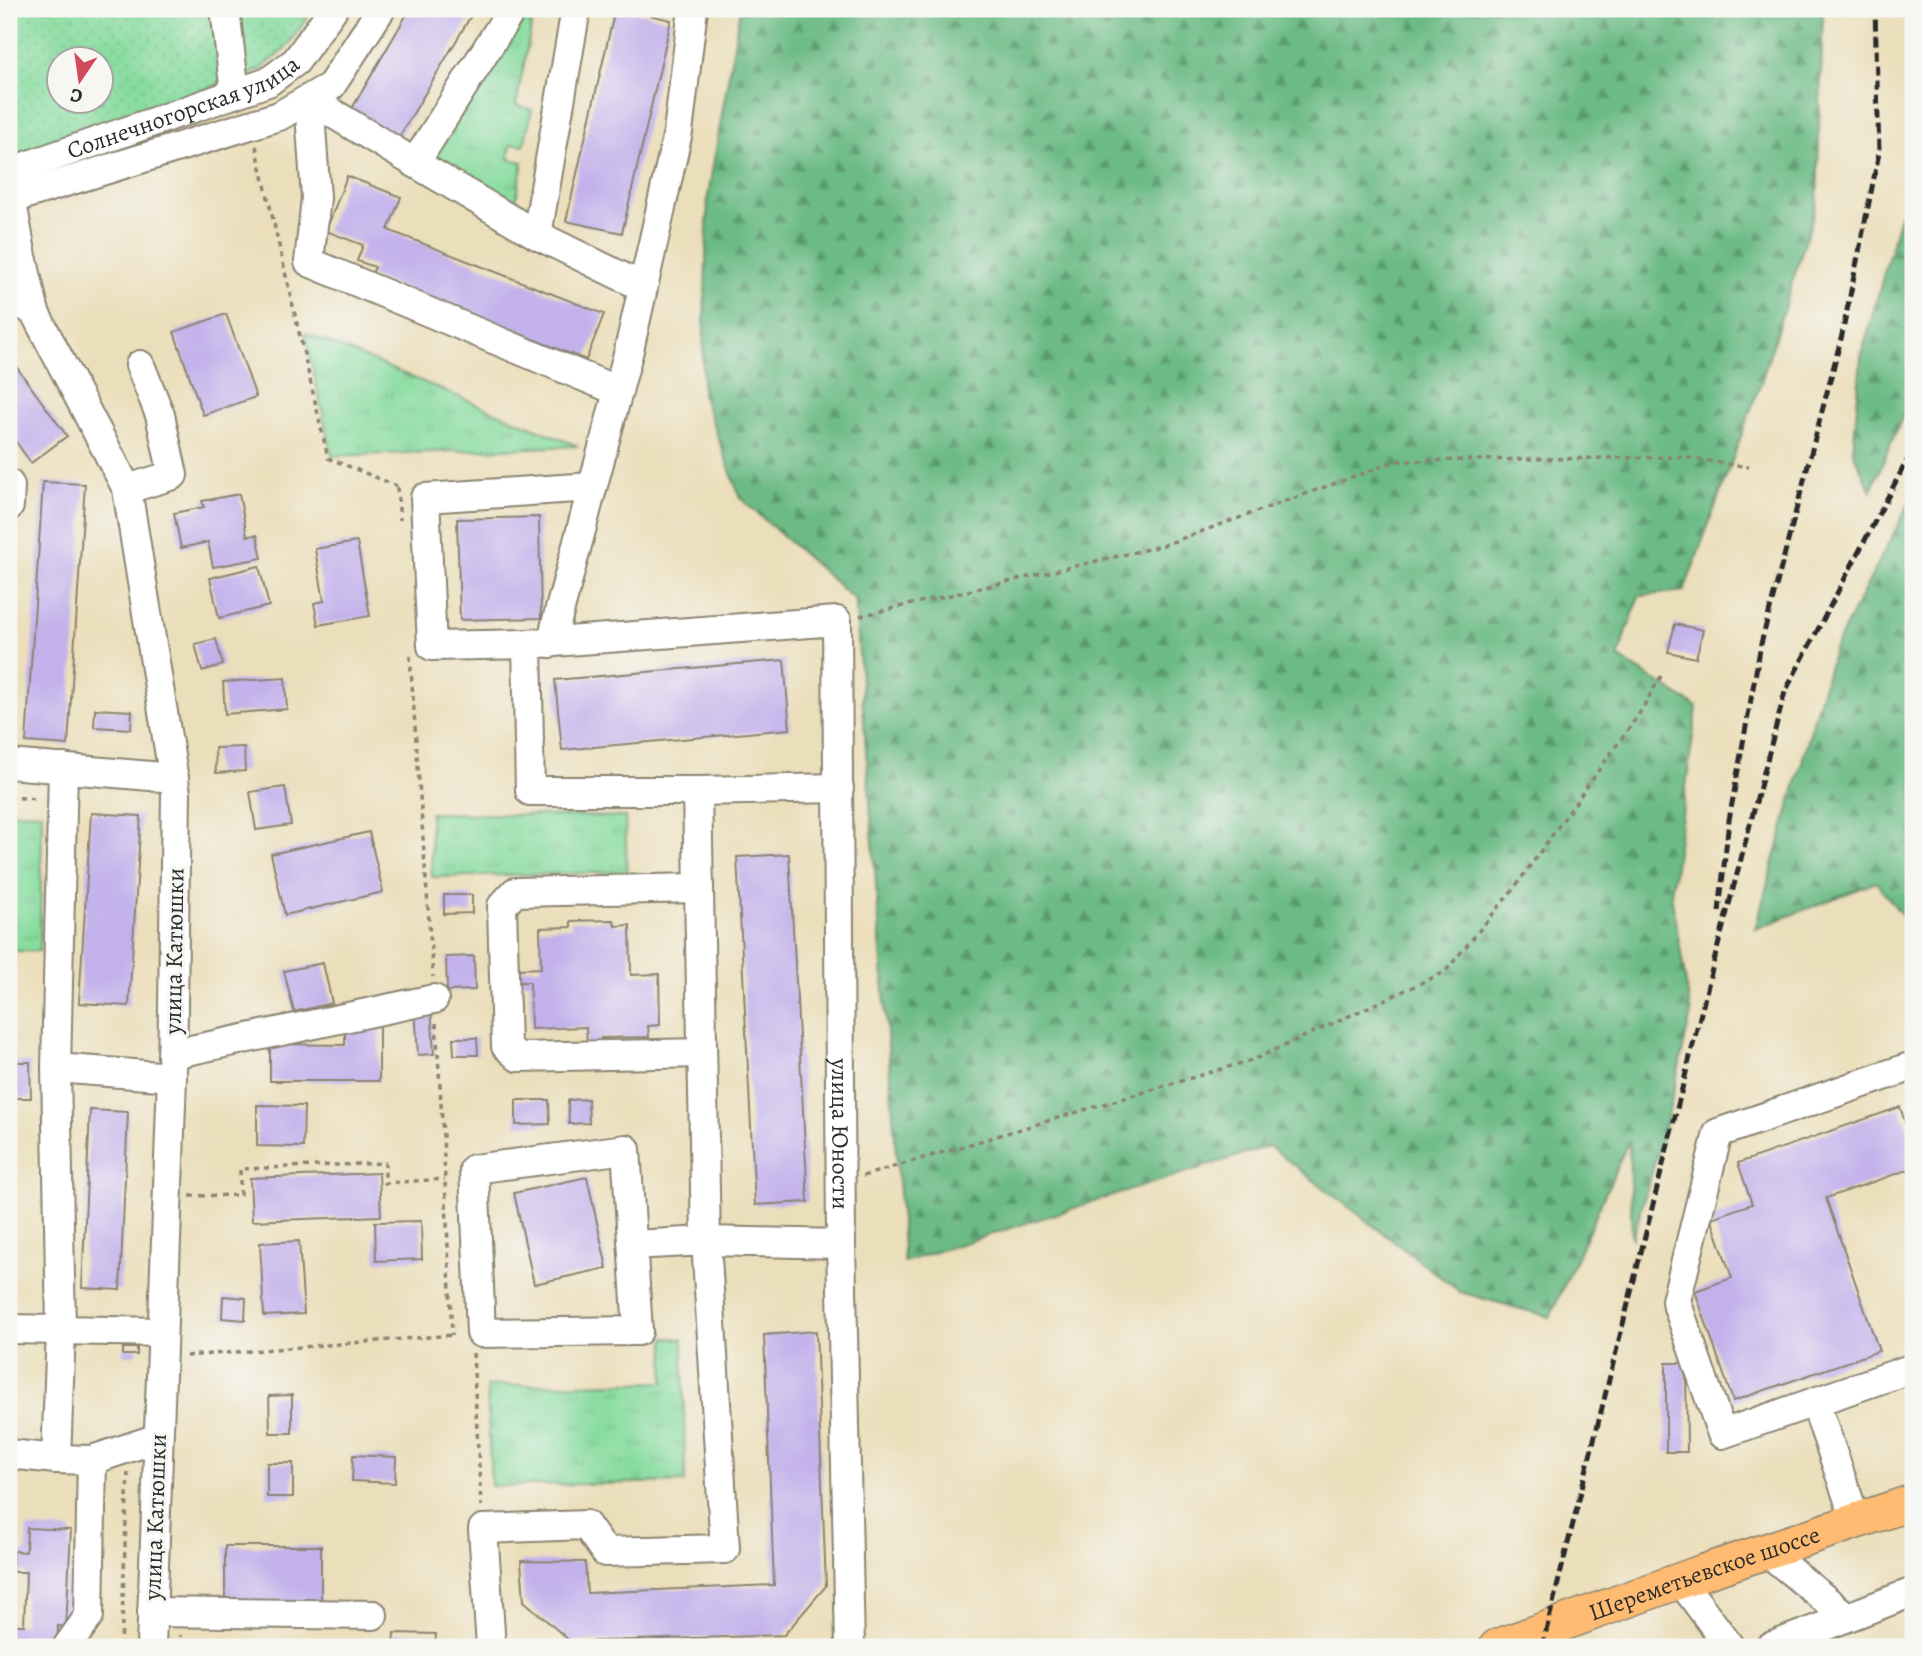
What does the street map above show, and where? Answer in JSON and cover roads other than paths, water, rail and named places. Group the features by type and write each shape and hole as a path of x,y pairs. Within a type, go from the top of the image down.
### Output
{"main road":[{"name":"Шереметьевское шоссе","path":"1497,1647 1680,1580 1913,1502"}],"street":[{"path":"225,9 236,93"},
{"name":"Солнечногорская улица","path":"10,186 268,82 296,61 332,9"},
{"path":"35,313 21,253 10,186 279,116 331,86 381,9"},
{"path":"415,163 512,9"},
{"path":"537,235 576,9"},
{"path":"692,9 678,132 618,391 592,487 539,644 530,792 839,788"},
{"path":"309,99 537,235 643,287"},
{"path":"309,99 316,198 309,262 618,391"},
{"name":"улица Катюшки","path":"9,294 35,313 127,489 176,793 172,1066 150,1647"},
{"path":"127,489 173,475 160,415 140,366"},
{"path":"9,484 9,506"},
{"path":"539,644 432,646 425,498 592,487"},
{"name":"улица Юности","path":"539,644 837,621 841,1244 849,1647"},
{"path":"9,764 174,778"},
{"path":"56,1459 61,1330 56,1068 63,768"},
{"path":"491,1647 483,1530 586,1525 605,1552 725,1549 706,1241 697,791"},
{"path":"699,888 515,892 502,906 502,918 506,1046 518,1057 702,1053"},
{"path":"56,1068 172,1066 434,999"},
{"path":"1913,1066 1718,1133 1676,1301 1722,1434 1913,1368"},
{"path":"626,1149 633,1245 638,1331 476,1334 474,1169 626,1149"},
{"path":"633,1245 706,1241 841,1244"},
{"path":"9,1329 61,1330 162,1345"},
{"path":"1815,1402 1856,1521"},
{"path":"9,1454 92,1460 158,1438"},
{"path":"67,1647 89,1616 92,1460"},
{"path":"1766,1551 1847,1617"},
{"path":"1680,1580 1730,1647"},
{"path":"1770,1647 1913,1592"},
{"path":"152,1612 373,1615"}],"railway":[{"path":"1719,912 1729,820 1761,644 1842,335 1879,153 1875,9"},
{"path":"1542,1647 1713,965 1785,692 1913,449"}]}
